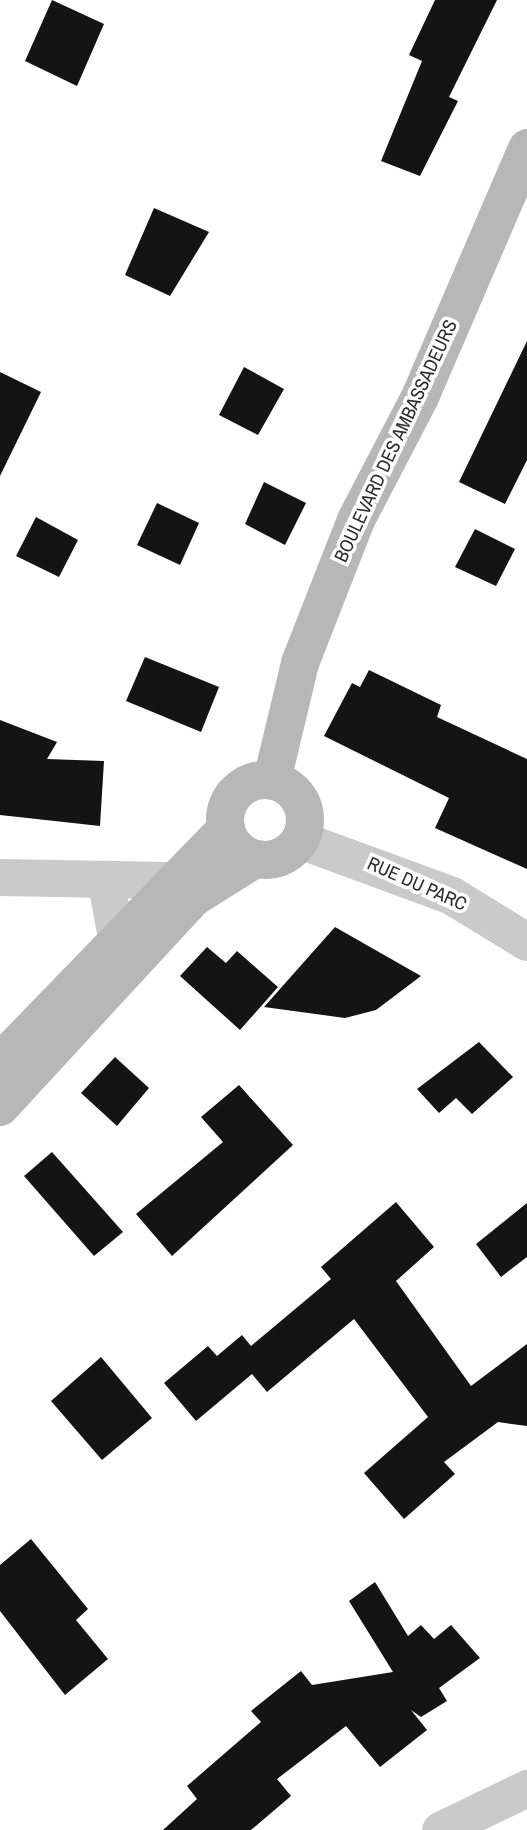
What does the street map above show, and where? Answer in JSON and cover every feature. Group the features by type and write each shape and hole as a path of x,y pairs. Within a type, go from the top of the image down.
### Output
{"main road":[{"name":"BOULEVARD DES AMBASSADEURS","path":"272,780 300,663 356,520 420,397 527,148"},
{"path":"0,1062 170,880 226,829 236,792 272,780 302,803 300,840 281,858 255,859 193,898 0,1107"},
{"path":"226,829 236,848 255,859"}],"street":[{"name":"RUE DU PARC","path":"300,840 452,896 527,942"},
{"path":"0,877 106,883 170,880"},
{"path":"106,883 116,937"},
{"path":"440,1830 527,1788"}],"building":[{"path":"52,0 104,24 77,86 25,61"},
{"path":"435,0 497,0 449,97 458,101 420,176 381,161 422,61 409,55"},
{"path":"154,208 209,232 170,296 125,275"},
{"path":"527,341 527,460 505,504 459,482"},
{"path":"244,367 284,389 258,435 219,415"},
{"path":"0,372 41,392 0,476"},
{"path":"264,482 306,503 285,545 245,524"},
{"path":"157,503 199,523 180,565 137,545"},
{"path":"36,517 78,540 59,577 16,556"},
{"path":"475,529 515,549 496,586 455,567"},
{"path":"145,657 219,687 201,732 126,701"},
{"path":"369,670 441,705 437,717 527,759 527,869 435,828 449,798 324,736 352,683 360,687"},
{"path":"0,720 57,742 47,759 104,761 100,826 0,815"},
{"path":"335,927 421,976 376,1010 345,1018 264,1007"},
{"path":"207,947 226,963 237,951 278,987 240,1030 180,976"},
{"path":"479,1042 513,1077 472,1114 456,1098 439,1113 417,1089"},
{"path":"115,1057 149,1088 117,1126 81,1093"},
{"path":"239,1085 293,1145 172,1256 136,1214 223,1142 201,1117"},
{"path":"52,1152 123,1232 94,1256 24,1176"},
{"path":"396,1202 434,1247 396,1281 471,1386 527,1344 527,1426 498,1422 444,1462 455,1474 404,1519 364,1473 428,1417 354,1319 267,1392 252,1374 196,1421 164,1383 208,1346 217,1356 242,1335 251,1346 331,1279 321,1267"},
{"path":"527,1203 527,1257 501,1277 476,1244"},
{"path":"101,1357 152,1418 102,1460 51,1401"},
{"path":"31,1539 88,1609 76,1620 108,1659 65,1695 0,1611 0,1565"},
{"path":"375,1582 408,1636 421,1625 434,1639 451,1625 480,1658 439,1688 447,1701 421,1717 411,1710 427,1730 380,1767 346,1726 277,1779 291,1796 251,1830 163,1830 197,1799 187,1786 261,1722 251,1711 301,1671 312,1685 393,1672 349,1601"}]}
